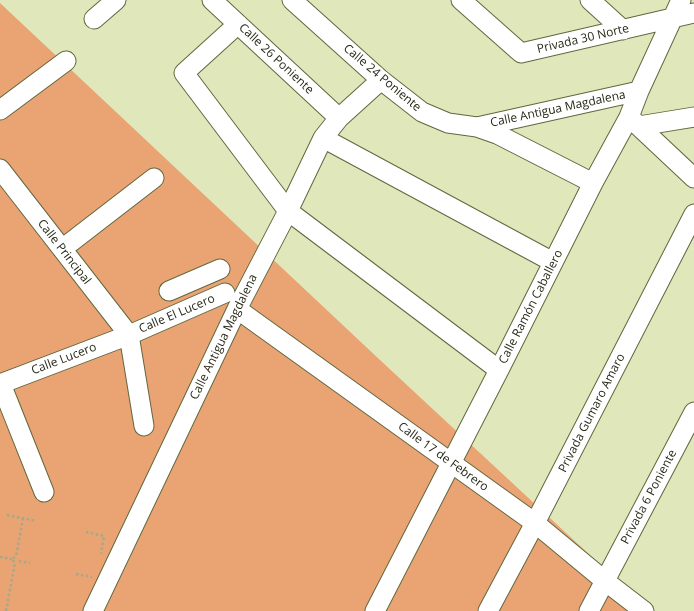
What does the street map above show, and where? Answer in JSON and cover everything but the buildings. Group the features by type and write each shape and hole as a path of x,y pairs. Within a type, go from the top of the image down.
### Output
{"street":[{"path":"94,20 116,0"},
{"name":"Calle 26 Poniente","path":"212,0 339,118"},
{"name":"Calle 24 Poniente","path":"292,0 381,80 422,112 448,123 477,127 497,134 593,184"},
{"name":"Privada 30 Norte","path":"461,0 521,53 694,14"},
{"path":"590,0 623,30"},
{"name":"Calle Ramón Caballero","path":"375,611 593,184 634,121 639,92 681,0"},
{"path":"238,24 184,73 288,211 499,370"},
{"path":"0,110 66,61"},
{"name":"Calle Antigua Magdalena","path":"93,611 237,309 288,211 323,138 339,118 381,80"},
{"name":"Calle Antigua Magdalena","path":"477,127 639,92"},
{"path":"634,121 694,118"},
{"path":"634,121 694,178"},
{"path":"323,138 553,262"},
{"name":"Calle Principal","path":"0,170 129,335"},
{"path":"62,249 154,178"},
{"name":"Privada Gumaro Amaro","path":"488,611 694,214"},
{"path":"169,291 220,269"},
{"name":"Calle El Lucero","path":"129,335 217,297 200,278"},
{"name":"Calle 17 de Febrero","path":"237,309 535,523 644,611"},
{"path":"129,335 144,426"},
{"name":"Calle Lucero","path":"0,384 129,335"},
{"path":"0,384 44,492"},
{"name":"Privada 6 Poniente","path":"589,611 694,412"}],"path":[{"path":"6,515 36,521"},
{"path":"19,561 16,556 23,518"},
{"path":"12,559 16,556"},
{"path":"0,557 12,559 15,563 6,611"},
{"path":"15,563 19,561 30,563"},
{"path":"76,574 96,578"}],"shaded area":[{"path":"0,3 380,360 650,611 0,611"}]}
